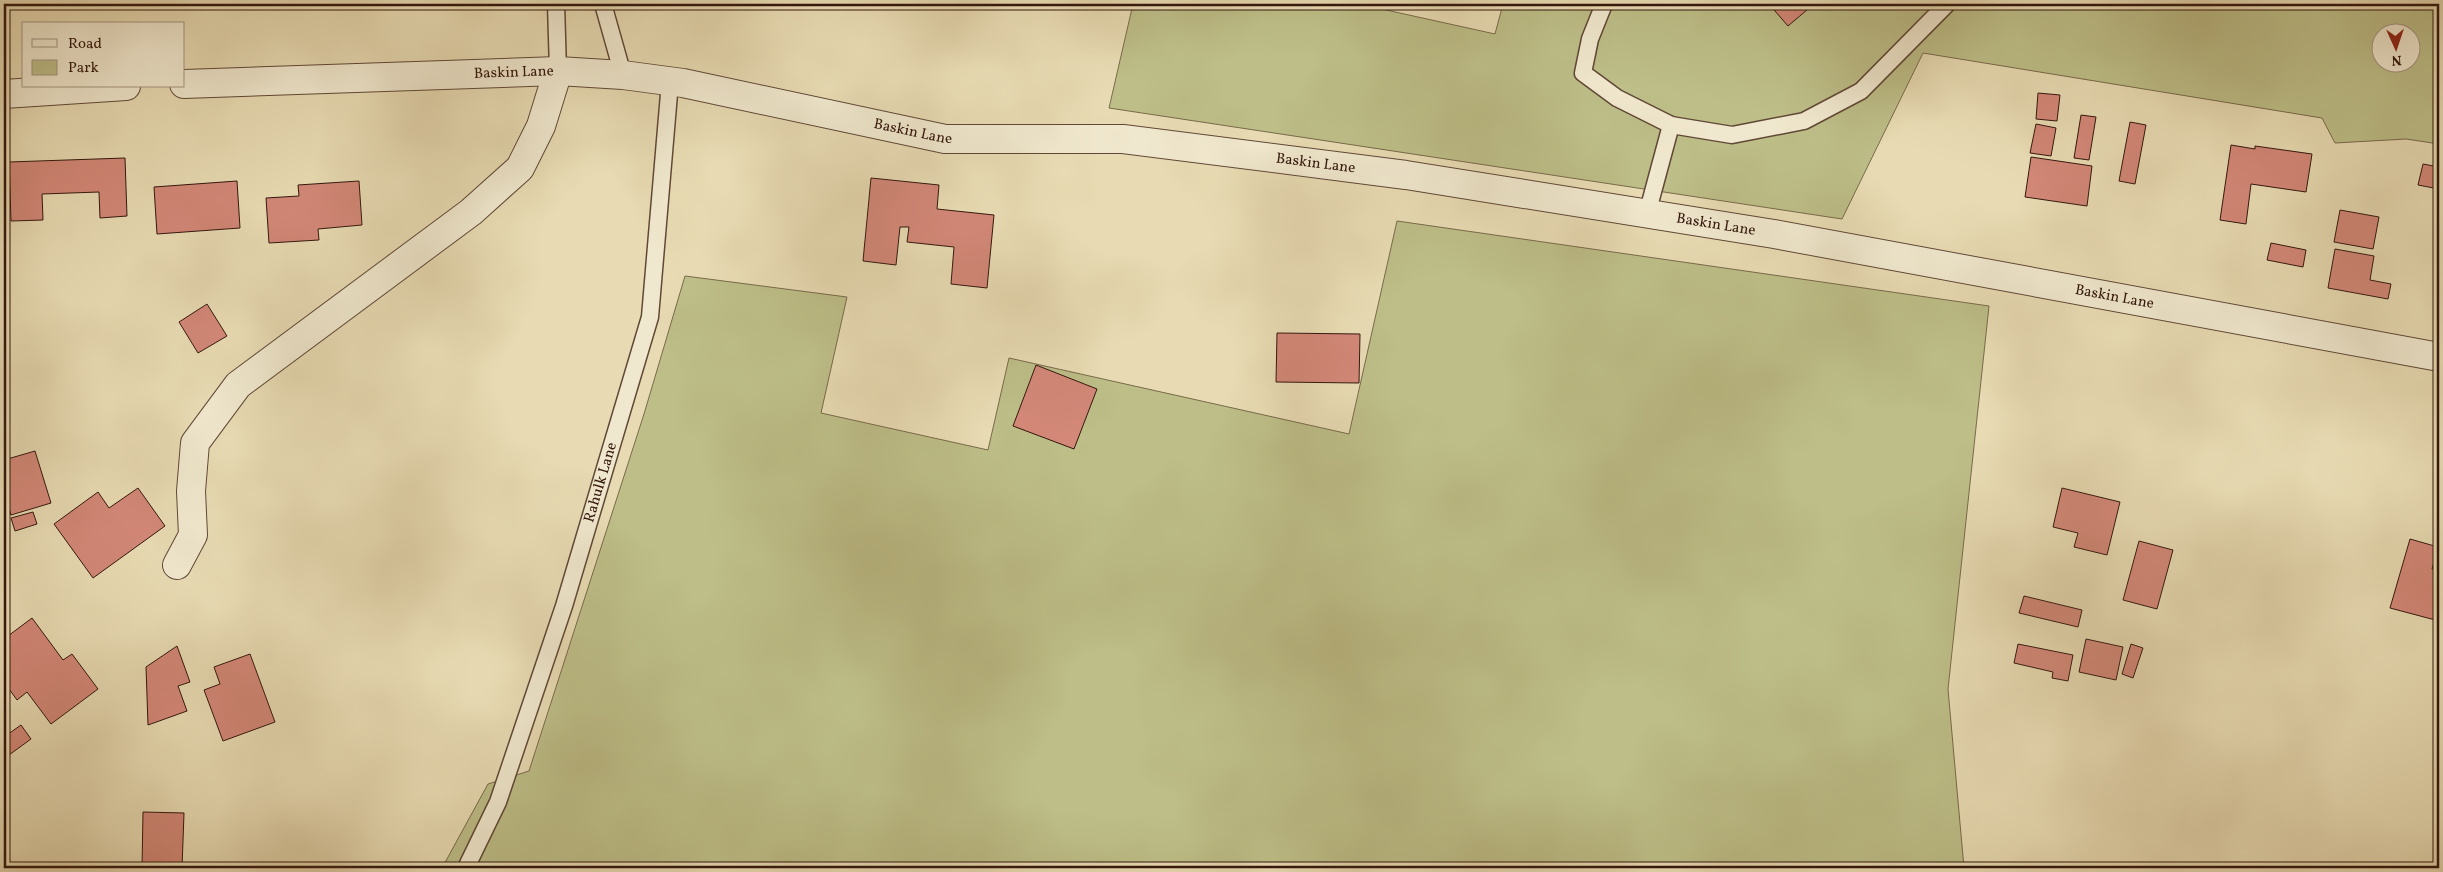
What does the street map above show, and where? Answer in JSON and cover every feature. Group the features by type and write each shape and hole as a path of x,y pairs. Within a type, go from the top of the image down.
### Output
{"street":[{"name":"Baskin Lane","path":"185,84 558,70 623,75 670,82 945,139 1123,139 1406,175 1784,236 2439,357"},
{"path":"177,566 193,535 191,491 195,443 238,385 471,212 520,168 541,126 558,70"},
{"path":"4,94 96,88"}],"lane":[{"path":"556,4 558,70"},
{"path":"603,4 623,75"},
{"path":"1604,4 1590,39 1583,73 1617,98 1671,126 1732,135 1804,122 1860,91 1947,4"},
{"name":"Rahulk Lane","path":"466,868 498,802 564,606 650,317 670,82"},
{"path":"1647,214 1671,126"}],"green space":[{"path":"1133,4 1359,4 1495,34 1503,4 2439,4 2439,144 2406,139 2335,143 2322,118 1923,53 1842,219 1109,108"},
{"path":"1397,221 1989,306 1948,689 1964,868 442,868 488,784 529,771 644,414 685,276 847,297 821,413 988,450 1009,358 1349,434"}],"building":[{"path":"1769,4 1814,4 1788,26"},
{"path":"2038,93 2060,95 2057,121 2036,119"},
{"path":"2081,115 2096,117 2089,160 2074,158"},
{"path":"2130,122 2146,125 2135,184 2119,181"},
{"path":"2036,124 2056,128 2051,156 2030,153"},
{"path":"2231,145 2255,149 2255,146 2312,154 2306,192 2251,184 2246,224 2220,220"},
{"path":"2031,157 2092,166 2087,206 2025,197"},
{"path":"125,158 127,216 100,218 99,192 42,194 43,220 11,221 9,162"},
{"path":"2423,164 2439,167 2439,189 2418,185"},
{"path":"871,178 939,185 937,209 994,215 987,288 951,284 954,247 907,242 909,227 900,227 896,265 863,261"},
{"path":"237,181 240,228 157,234 154,187"},
{"path":"359,181 362,225 318,229 319,240 269,243 266,198 299,196 298,185"},
{"path":"2340,210 2379,217 2373,249 2334,242"},
{"path":"2271,243 2306,250 2303,267 2267,260"},
{"path":"2335,249 2374,256 2370,280 2391,284 2388,299 2328,288"},
{"path":"207,304 227,336 198,353 179,322"},
{"path":"1277,333 1360,334 1359,383 1276,382"},
{"path":"1036,365 1097,389 1074,449 1013,426"},
{"path":"35,451 51,503 11,515 4,492 4,460"},
{"path":"138,488 165,526 93,578 54,524 98,492 109,508"},
{"path":"2062,488 2120,502 2107,555 2074,547 2078,533 2053,527"},
{"path":"33,512 37,524 15,531 11,518"},
{"path":"2410,539 2438,547 2432,569 2439,571 2439,621 2390,608"},
{"path":"2139,541 2173,550 2157,609 2123,600"},
{"path":"2024,596 2082,610 2078,627 2019,613"},
{"path":"32,618 63,660 72,654 98,689 51,724 27,692 17,700 4,682 4,672 10,668 4,659 4,639"},
{"path":"2086,639 2123,647 2116,680 2079,672"},
{"path":"2018,644 2073,655 2068,681 2052,678 2053,672 2014,663"},
{"path":"2131,644 2143,648 2133,678 2122,674"},
{"path":"177,646 190,682 178,686 187,711 148,725 146,667"},
{"path":"250,654 275,722 223,741 204,690 220,684 214,667"},
{"path":"21,725 31,739 9,755 4,748 4,737"},
{"path":"143,812 184,813 182,868 142,868"}]}
